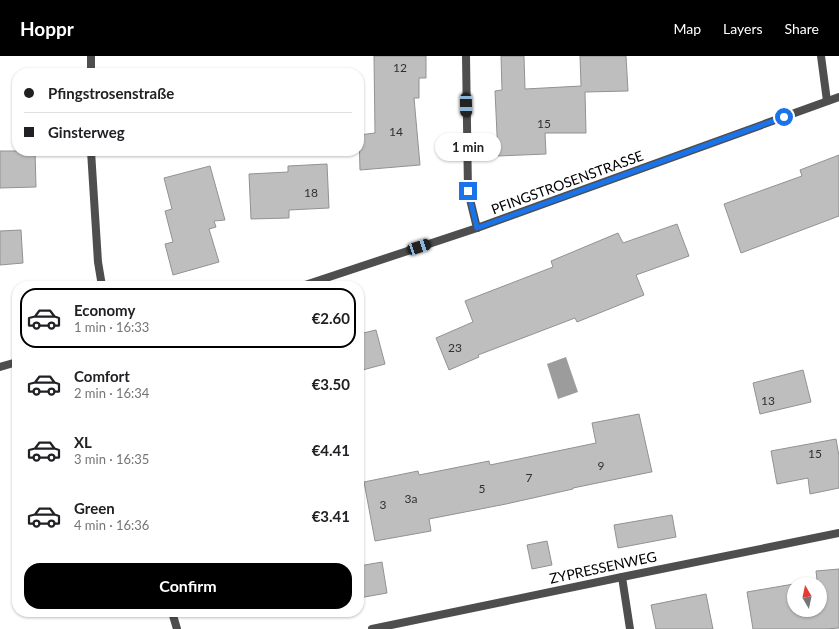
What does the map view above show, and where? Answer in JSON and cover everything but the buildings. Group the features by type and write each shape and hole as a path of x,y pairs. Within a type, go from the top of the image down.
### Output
{"street":[{"path":"91,56 91,68"},
{"path":"466,56 468,191 477,228"},
{"path":"821,56 828,101"},
{"name":"PFINGSTROSENSTRASSE","path":"317,281 477,228 839,97"},
{"path":"92,156 98,262 101,281"},
{"path":"0,367 12,363"},
{"name":"ZYPRESSENWEG","path":"372,629 839,533"},
{"path":"622,577 630,629"},
{"path":"173,617 177,629"}],"shaded area":[{"path":"566,357 578,392 558,399 547,364"}],"route":[{"path":"468,191 477,228 784,117"}]}
